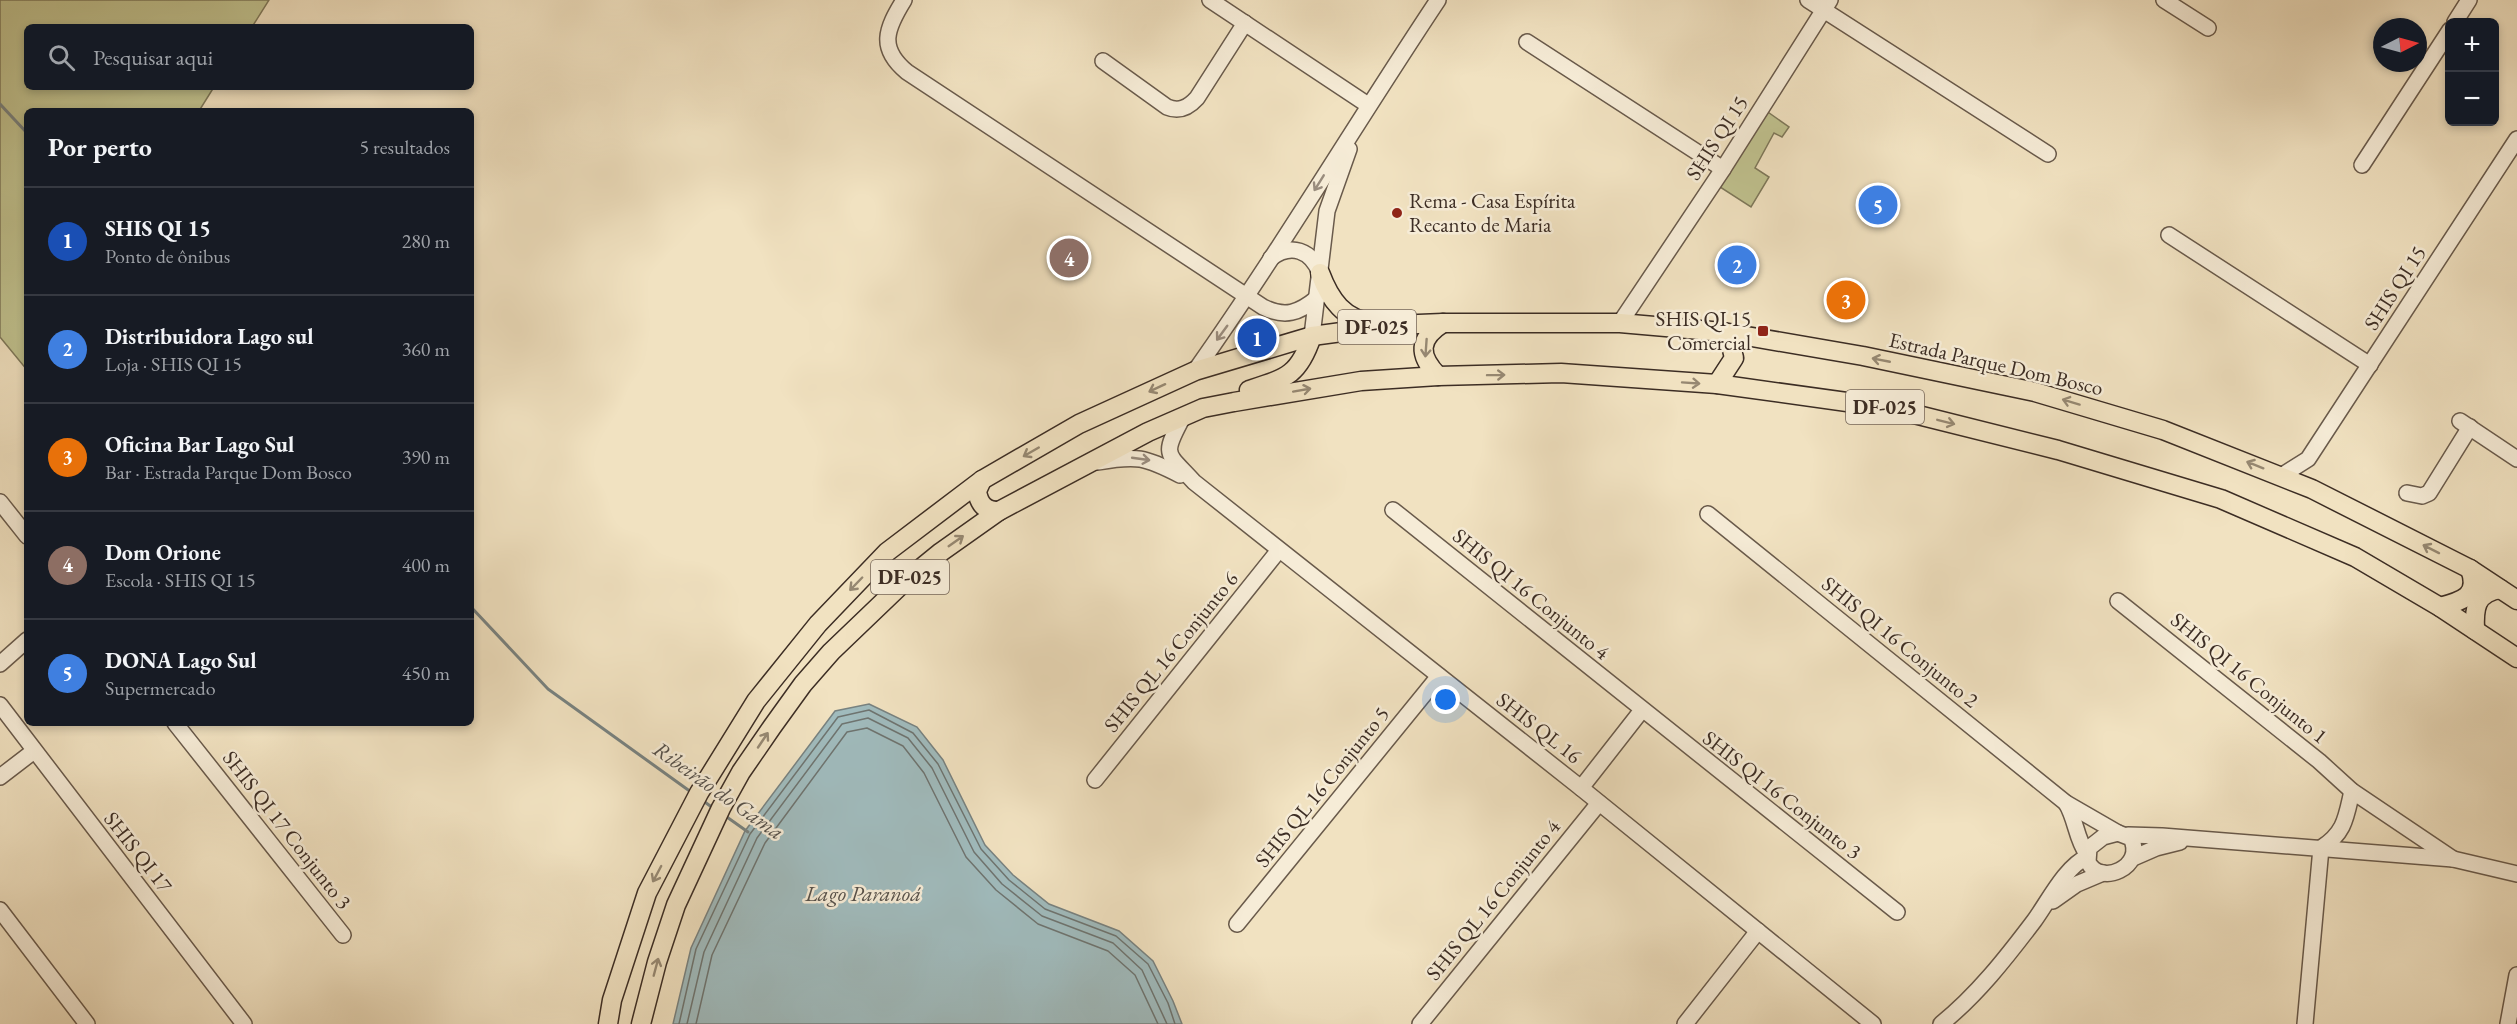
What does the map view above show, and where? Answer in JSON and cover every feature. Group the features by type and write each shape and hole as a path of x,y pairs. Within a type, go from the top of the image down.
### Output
{"main road":[{"path":"1320,273 1328,293 1343,312 1366,322 1394,325"},
{"path":"1438,376 1426,363 1424,342 1430,331 1443,323"},
{"name":"Estrada Parque Dom Bosco","path":"608,1024 612,1000 647,893 711,774 756,701 818,624 888,552 982,480 1079,424 1195,371 1312,336 1394,325 1620,323 1723,332 1863,356 2035,392 2163,430 2312,489 2470,569 2517,600"},
{"path":"1717,384 1734,358 1730,341 1723,332"},
{"path":"1203,408 1229,396 1284,379 1298,366 1306,354 1312,336"},
{"name":"DF-025","path":"641,1024 657,962 676,905 709,831 731,789 803,684 831,652 903,583 941,552 999,511 1148,432 1203,408 1361,381 1438,376 1561,373 1717,384 1890,408 2058,450 2221,499 2355,557 2440,607 2517,658"},
{"path":"982,480 977,490 982,505 991,511 999,511"},
{"path":"2440,607 2464,599 2469,594 2474,579 2470,569"},
{"path":"2475,630 2475,612 2478,603 2489,591 2500,589"}],"street":[{"path":"904,0 893,17 887,40 890,52 899,65 1270,310 1285,314 1302,309 1317,298"},
{"path":"1210,0 1365,110"},
{"path":"1195,371 1248,295 1365,110 1438,0"},
{"path":"1808,0 1827,5 2048,154"},
{"path":"2164,0 2208,28"},
{"path":"2458,18 2469,0"},
{"name":"SHIS QI 15","path":"1620,323 1723,169 1827,5"},
{"path":"1103,61 1167,107 1174,110 1183,109 1197,98 1245,23"},
{"path":"2362,165 2445,38"},
{"path":"1527,42 1723,169"},
{"path":"1312,336 1327,211 1365,110"},
{"name":"SHIS QI 15","path":"2281,476 2308,459 2517,139"},
{"path":"2169,235 2370,365"},
{"path":"1270,259 1283,251 1292,249 1302,251 1316,262 1320,273"},
{"path":"1637,299 1638,311 1647,326"},
{"name":"SHIS QL 16","path":"1183,417 1170,442 1169,456 1174,464 1194,482 1581,788 1873,1024"},
{"path":"2407,493 2422,496 2429,494 2465,424 2517,459"},
{"name":"SHIS QL 16","path":"1085,464 1124,458 1144,458 1194,482"},
{"path":"2308,459 2305,470 2312,489"},
{"path":"0,502 24,532"},
{"name":"SHIS QI 16 Conjunto 4","path":"1393,510 1642,711"},
{"name":"SHIS QI 16 Conjunto 2","path":"1708,514 2066,803 2123,834"},
{"name":"SHIS QL 16 Conjunto 6","path":"1095,780 1279,550"},
{"name":"SHIS QI 16 Conjunto 1","path":"2118,601 2319,761 2352,791 2453,859"},
{"path":"0,664 24,643"},
{"name":"SHIS QL 16 Conjunto 5","path":"1237,924 1439,676"},
{"name":"SHIS QI 17","path":"0,705 244,1024"},
{"path":"1581,788 1642,711"},
{"name":"SHIS QI 16 Conjunto 3","path":"1642,711 1897,912"},
{"name":"SHIS QI 17 Conjunto 3","path":"177,726 343,935"},
{"path":"0,777 34,751"},
{"path":"2321,848 2335,839 2343,826 2352,791"},
{"name":"SHIS QL 16 Conjunto 4","path":"1420,1024 1599,803"},
{"name":"SHIS QI 16 Conjunto 2","path":"2066,803 2075,820 2082,848 2087,856"},
{"path":"2103,873 2091,867 2087,856 2089,848 2103,837 2123,834 2453,859 2517,874"},
{"path":"2123,834 2134,848 2133,858"},
{"path":"2045,906 2078,884 2103,873 2121,869 2133,858 2166,845 2192,839"},
{"path":"2305,1024 2321,848"},
{"path":"1941,1024 1965,1005 2071,870 2087,856"},
{"path":"0,910 87,1024"},
{"path":"1685,1024 1758,931"},
{"path":"2508,1024 2517,975"},
{"path":"1957,1024 1965,1005"},
{"name":"SHIS QL 16","path":"1857,1010 1884,1024"}],"green space":[{"path":"0,0 269,0 254,24 24,24 24,90 212,90 201,108 24,108 24,366 0,337"},
{"path":"1765,110 1789,127 1782,137 1774,133 1755,168 1769,177 1751,207 1720,187"}],"water":[{"name":"Lago Paranoá","path":"869,704 917,727 943,760 985,845 1013,875 1049,904 1119,931 1153,961 1182,1024 673,1024 691,948 745,831 835,711"}],"waterway":[{"name":"Ribeirão do Gama","path":"0,104 24,130"},
{"name":"Ribeirão do Gama","path":"474,610 548,689 691,792"},
{"name":"Ribeirão do Gama","path":"702,800 713,808"},
{"name":"Ribeirão do Gama","path":"724,815 748,832"}],"place":[{"name":"DONA Lago Sul","path":"1878,205"},
{"name":"Rema - Casa Espírita Recanto de Maria","path":"1397,213"},
{"name":"Dom Orione","path":"1069,258"},
{"name":"Distribuidora Lago sul","path":"1737,265"},
{"name":"Oficina Bar Lago Sul","path":"1846,300"},
{"name":"SHIS QI 15 Comercial","path":"1763,331"},
{"name":"SHIS QI 15","path":"1257,338"}]}
